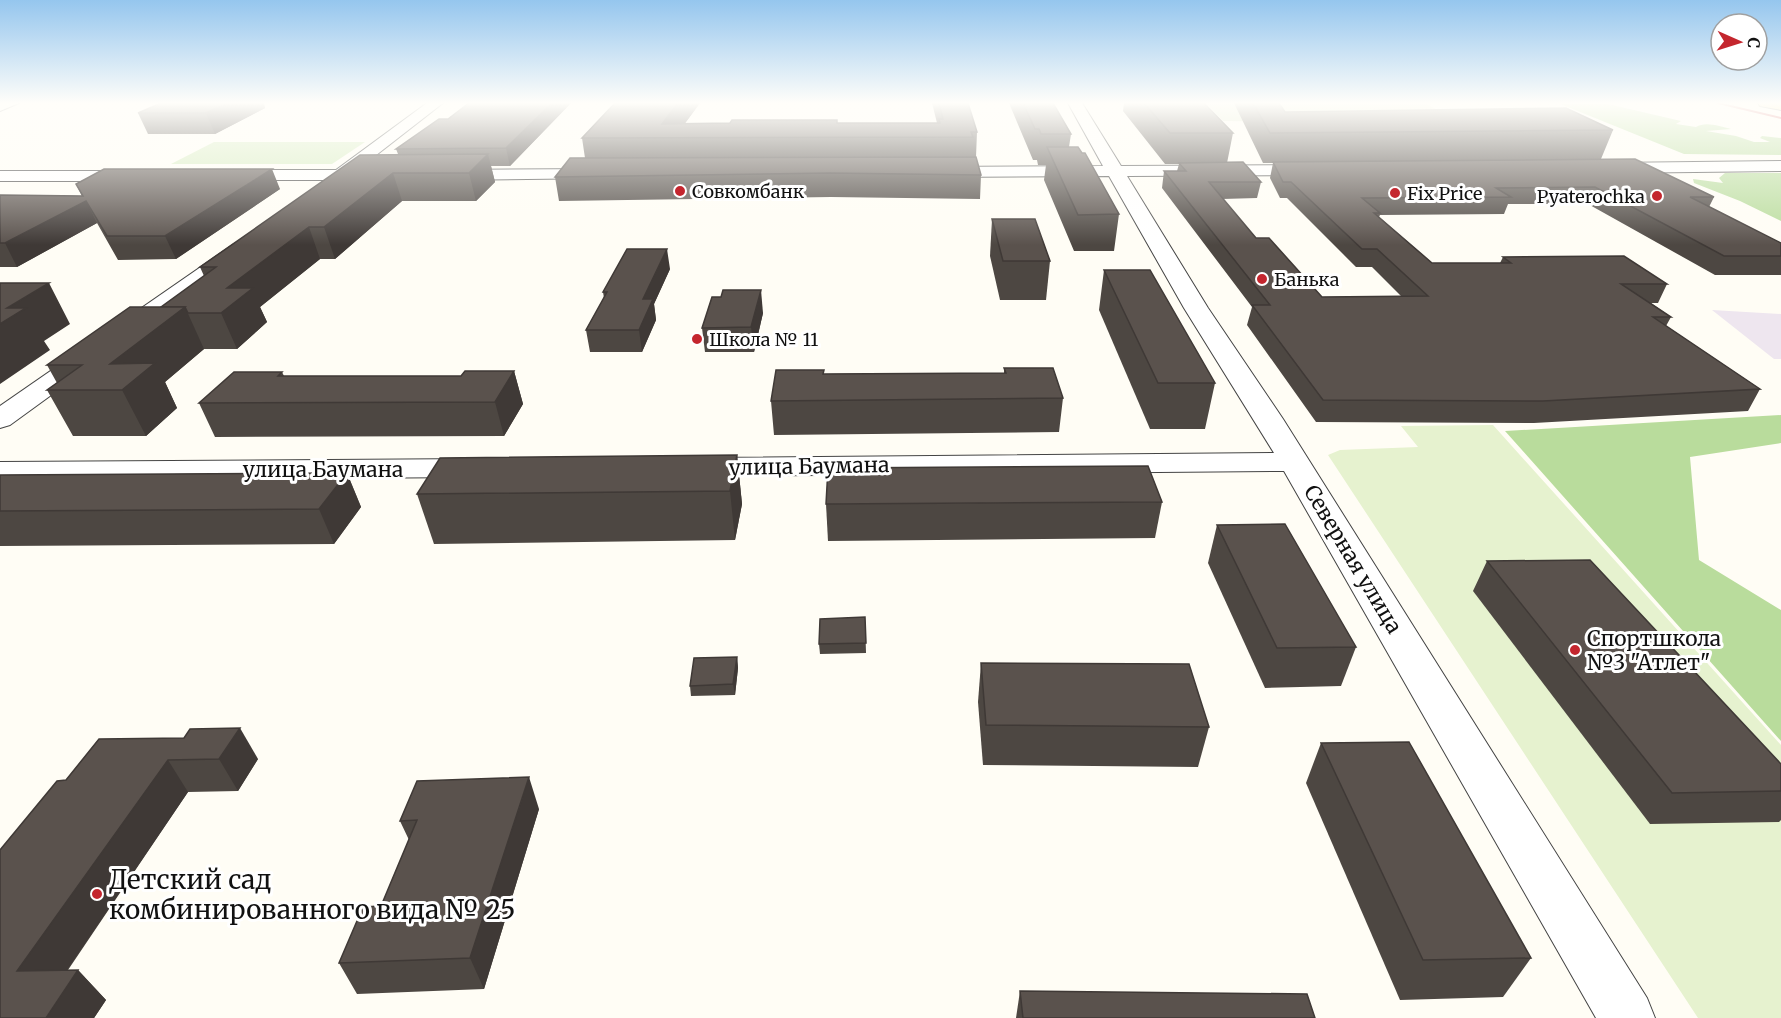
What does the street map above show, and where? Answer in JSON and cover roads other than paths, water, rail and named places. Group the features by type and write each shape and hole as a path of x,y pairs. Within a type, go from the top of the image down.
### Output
{"street":[{"path":"309,200 374,151"},
{"name":"Северная улица","path":"1102,151 1196,308 1294,462 1627,1018"},
{"path":"1588,168 1781,166"},
{"path":"917,172 1335,170"},
{"path":"426,175 618,174"},
{"path":"206,176 391,175"},
{"path":"0,176 148,176"},
{"path":"0,419 261,234"},
{"name":"улица Баумана","path":"664,468 1294,462"},
{"name":"улица Баумана","path":"0,471 503,468"}],"place":[{"name":"Совкомбанк","path":"680,191"},
{"name":"Fix Price","path":"1395,193"},
{"name":"Pyaterochka","path":"1657,196"},
{"name":"Банька","path":"1262,279"},
{"name":"Школа № 11","path":"697,339"},
{"name":"Спортшкола №3 \"Атлет\"","path":"1575,650"},
{"name":"Детский сад комбинированного вида № 25","path":"97,894"}]}
